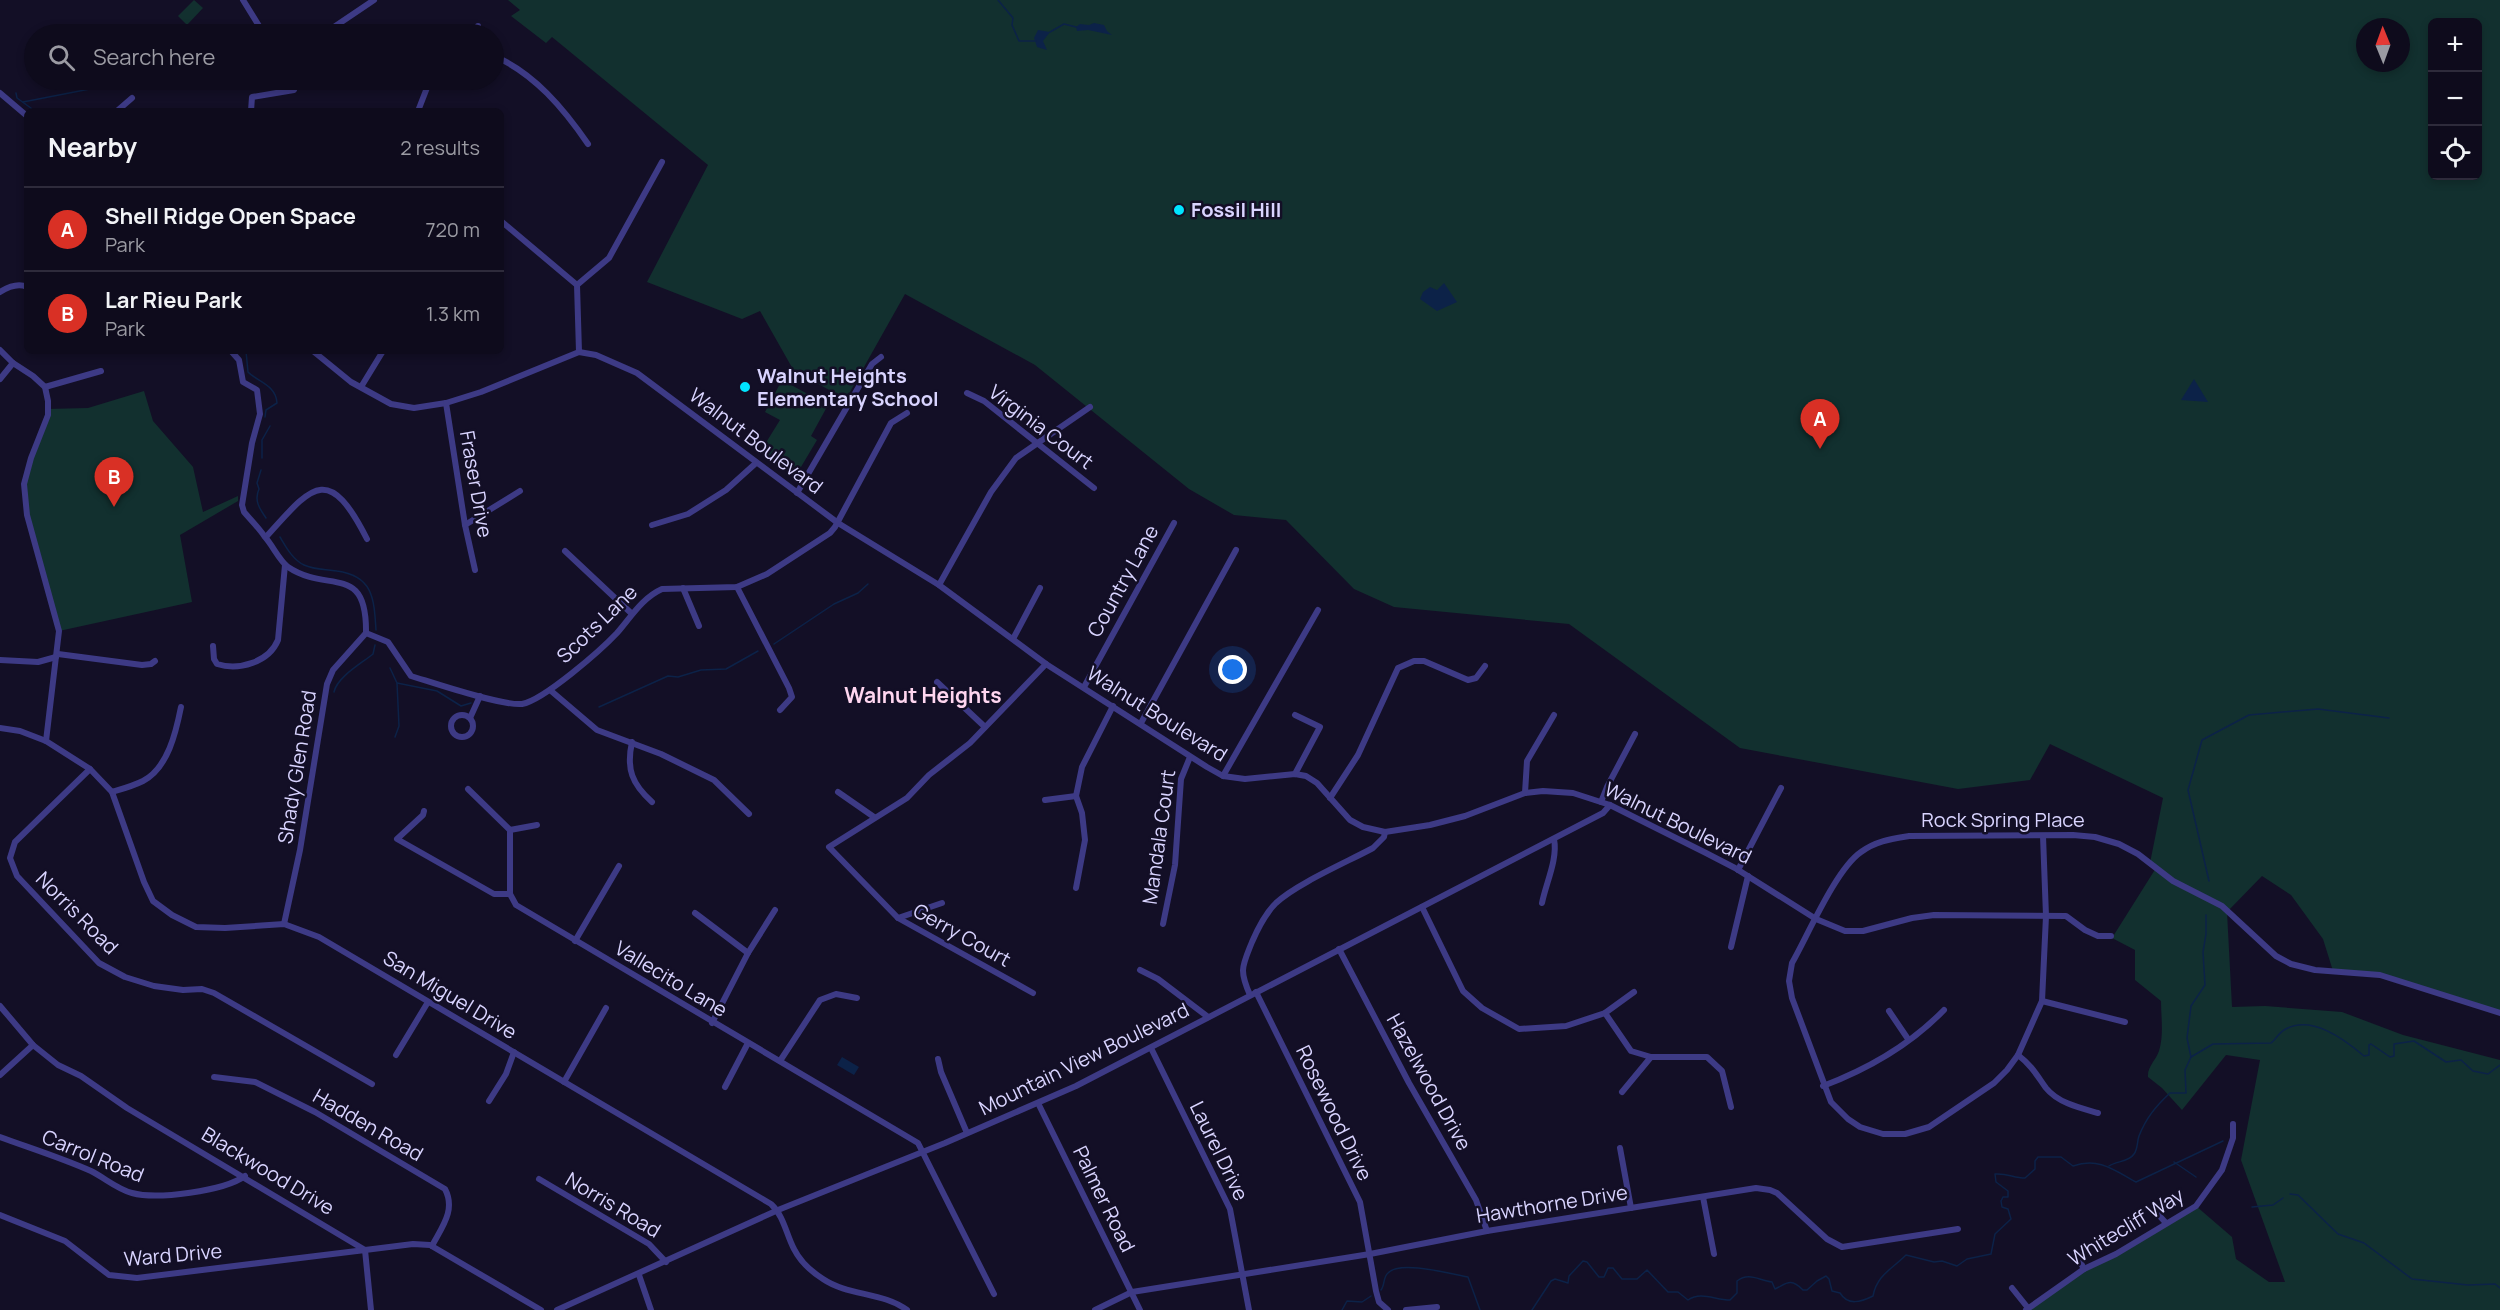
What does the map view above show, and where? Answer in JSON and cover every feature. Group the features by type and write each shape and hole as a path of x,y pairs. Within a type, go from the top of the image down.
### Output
{"street":[{"path":"243,0 258,24"},
{"path":"337,24 373,1"},
{"path":"504,60 513,64 564,109 588,144"},
{"path":"251,108 252,97 294,90"},
{"path":"419,108 426,90"},
{"path":"0,93 24,113"},
{"path":"120,108 132,98"},
{"path":"577,285 609,258 662,162"},
{"path":"317,354 351,382 391,404 414,408 446,403 481,392 579,352 577,285 504,223"},
{"path":"0,292 8,287 24,286"},
{"path":"0,350 45,387 48,401 48,415 31,458 24,484 27,515 59,631 46,741"},
{"name":"Walnut Boulevard","path":"579,352 596,355 649,380 838,523 939,585 1046,664 1223,776 1245,779 1295,774 1312,778 1350,820 1363,827 1385,832 1430,825 1464,816 1525,793 1565,792 1610,805 1738,870 1816,919 1845,931 1863,931 1912,918 1934,915 2066,916 2085,930 2098,936 2111,936"},
{"path":"234,354 239,360 243,382 257,390 260,414 252,443 242,505 244,512 266,537 285,565 301,574 345,584 359,591 364,603 366,633"},
{"path":"361,387 381,354"},
{"path":"797,493 872,364 881,357"},
{"path":"0,379 13,363"},
{"path":"45,387 101,371"},
{"name":"Virginia Court","path":"967,393 984,401 1094,488"},
{"name":"Fraser Drive","path":"446,403 465,525 475,570"},
{"path":"939,585 991,492 1016,458 1090,407"},
{"name":"Scots Lane","path":"366,633 388,642 411,676 480,696 519,704 528,702 550,690 616,633 632,613 653,593 662,589 737,587 767,574 830,533 838,523 891,423 907,413"},
{"path":"652,525 688,514 726,490 756,463"},
{"path":"266,537 300,500 312,491 326,490 340,495 353,511 367,539"},
{"path":"465,525 520,491"},
{"name":"Country Lane","path":"1084,687 1174,523"},
{"path":"1141,723 1236,550"},
{"path":"565,551 632,613"},
{"path":"213,645 214,659 222,665 248,664 262,659 275,648 278,640 285,565"},
{"path":"737,587 789,688 792,697 780,710"},
{"path":"683,588 699,626"},
{"path":"1012,639 1040,588"},
{"path":"1223,776 1318,610"},
{"name":"Shady Glen Road","path":"284,924 300,850 327,684 333,670 366,633"},
{"path":"0,660 38,663 57,656 142,665 155,661"},
{"path":"1330,798 1358,755 1398,668 1424,661 1468,680 1476,678 1485,666"},
{"path":"838,792 874,818 907,798 929,775 954,757 986,727 1046,664"},
{"path":"937,682 986,727"},
{"path":"550,690 597,730 661,754 714,780 749,814"},
{"path":"470,718 480,696"},
{"path":"1076,888 1085,840 1082,813 1076,796 1082,767 1113,706"},
{"path":"112,792 145,780 161,762 174,742 181,707"},
{"path":"1295,714 1320,727 1295,774"},
{"path":"1525,793 1527,761 1554,715"},
{"name":"San Miguel Drive","path":"0,728 20,731 46,741 90,769 112,792 153,901 172,915 196,927 225,928 284,924 319,937 778,1210"},
{"path":"1601,802 1635,734"},
{"path":"632,742 629,754 630,773 634,783 652,802"},
{"name":"Mandala Court","path":"1163,924 1175,865 1181,779 1190,757"},
{"name":"Norris Road","path":"90,769 15,842 10,858 17,876 99,963 154,986 183,990 202,988 214,993 372,1084"},
{"path":"1738,870 1781,788"},
{"path":"424,811 423,815 397,838 494,894 510,894 510,830 468,789"},
{"path":"1045,800 1076,796"},
{"name":"Mountain View Boulevard","path":"557,1310 639,1275 778,1210 1038,1103 1151,1048 1253,993 1554,839 1603,813 1610,805"},
{"name":"Gerry Court","path":"874,818 829,847 898,918 1033,993"},
{"path":"510,830 537,825"},
{"name":"Rosewood Drive","path":"1385,832 1384,837 1373,848 1288,894 1267,912 1242,967 1242,977 1253,993 1360,1202 1379,1302 1388,1310"},
{"name":"Rock Spring Place","path":"1816,919 1830,891 1858,854 1887,839 1909,836 2095,837 2119,844 2138,854 2173,881 2222,906 2276,956 2291,964 2315,970 2380,975 2500,1013"},
{"path":"1816,919 1792,963 1789,981 1792,998 1823,1086 1831,1102 1860,1127 1883,1134 1905,1134 1929,1127 1994,1083 2018,1055 2042,1001 2046,916 2043,836"},
{"path":"1542,903 1553,857 1554,839"},
{"path":"575,941 619,866"},
{"path":"1731,947 1748,876"},
{"name":"Vallecito Lane","path":"510,894 516,905 918,1143 922,1152"},
{"path":"898,918 942,903"},
{"path":"1422,907 1463,991 1482,1008 1519,1029 1566,1026 1605,1013 1634,992"},
{"path":"712,1023 748,953 775,910"},
{"path":"695,913 748,953"},
{"name":"Hazelwood Drive","path":"1339,949 1409,1083 1476,1200 1486,1231"},
{"path":"1140,970 1158,979 1208,1017"},
{"path":"780,1061 820,1000 836,993 857,998"},
{"path":"2042,1001 2125,1022"},
{"path":"396,1055 428,1002"},
{"name":"Blackwood Drive","path":"0,1006 33,1045 52,1060 81,1076 127,1108 245,1176 365,1250"},
{"path":"564,1082 606,1008"},
{"path":"1823,1086 1871,1065 1908,1040 1944,1010"},
{"path":"1889,1011 1908,1040"},
{"path":"1605,1013 1631,1052 1651,1057 1707,1057 1722,1071 1731,1107"},
{"path":"725,1087 748,1044"},
{"path":"0,1075 33,1045"},
{"name":"Laurel Drive","path":"1151,1048 1230,1209 1249,1310"},
{"path":"489,1101 506,1074 514,1052"},
{"path":"2018,1055 2032,1066 2048,1090 2071,1106 2098,1113"},
{"path":"1622,1092 1651,1057"},
{"path":"938,1059 941,1072 967,1133"},
{"name":"Hadden Road","path":"214,1077 255,1082 315,1112 445,1189 449,1200 449,1213 432,1246"},
{"name":"Palmer Road","path":"1038,1103 1140,1310"},
{"name":"Whitecliff Way","path":"2027,1309 2084,1269 2116,1254 2196,1206 2222,1170 2233,1138 2233,1124"},
{"name":"Carrol Road","path":"0,1137 94,1172 121,1189 150,1196 234,1184 245,1176"},
{"path":"1620,1148 1631,1208"},
{"path":"922,1152 994,1294"},
{"name":"Norris Road","path":"538,1179 649,1244 666,1262"},
{"name":"Hawthorne Drive","path":"1095,1310 1132,1292 1370,1254 1486,1231 1756,1188 1770,1190 1827,1239 1842,1247 1958,1229"},
{"path":"1704,1197 1714,1254"},
{"path":"778,1210 798,1257 823,1279 850,1291 896,1304 907,1310"},
{"path":"2155,1211 2166,1223"},
{"name":"Ward Drive","path":"0,1215 65,1241 109,1275 137,1278 365,1250"},
{"path":"371,1310 365,1250 421,1244 432,1246 541,1310"},
{"path":"2075,1252 2084,1269"},
{"path":"639,1275 651,1310"},
{"path":"2012,1288 2027,1309"},
{"path":"524,1310 529,1303"},
{"path":"1406,1310 1437,1306"}],"green space":[{"path":"194,0 203,8 188,24 178,16"},
{"path":"508,0 2500,0 2500,1013 2380,975 2333,971 2323,939 2291,895 2262,876 2227,912 2232,1007 2265,1006 2342,1012 2403,1035 2500,1060 2500,1310 2026,1310 2084,1269 2196,1206 2232,1237 2236,1259 2269,1282 2285,1282 2241,1160 2260,1060 2226,1055 2182,1110 2162,1088 2148,1077 2161,1045 2161,1001 2135,980 2135,950 2112,938 2156,868 2150,863 2163,798 2050,744 2030,780 1958,789 1740,748 1569,624 1394,607 1354,589 1286,520 1234,515 1189,489 1035,365 905,294 846,399 794,371 760,311 742,319 647,282 708,165 552,37 546,43 511,16 520,10"},
{"path":"782,380 828,405 811,436 817,440 798,472 766,454 767,441 780,420 765,412"},
{"path":"144,391 153,421 193,467 203,512 238,496 238,501 180,535 192,602 59,631 27,515 24,484 47,409 88,408"}],"water":[{"path":"1080,24 1104,25 1112,35 1088,30 1077,31 1076,27"},
{"path":"1038,30 1050,32 1043,41 1047,50 1037,47 1034,38"},
{"path":"1444,283 1457,302 1437,311 1420,299 1423,292 1430,287 1437,290"},
{"path":"2194,379 2208,402 2181,400"},
{"path":"842,1057 859,1067 854,1075 837,1065"}],"waterway":[{"path":"998,0 1013,18 1012,25 1019,41 1036,41"},
{"path":"1050,32 1064,24 1076,27"},
{"path":"23,102 85,90"},
{"path":"16,93 17,98 31,108"},
{"path":"246,354 248,372 270,388 276,397 277,403 266,410 265,417"},
{"path":"262,458 262,440 270,426"},
{"path":"261,470 257,483 259,489 257,500 266,518"},
{"path":"280,537 293,557 300,563 316,569 349,574 365,583 372,599 376,630"},
{"path":"774,644 834,604 858,593 868,584"},
{"path":"334,692 345,676 373,654 375,645"},
{"path":"599,707 668,676 678,677 701,670 726,669 758,651"},
{"path":"390,668 397,683 437,691 461,706 471,703"},
{"path":"395,737 399,726 397,683"},
{"path":"2209,881 2188,790 2202,740 2249,715 2318,709 2389,718"},
{"path":"2109,1166 2129,1159 2134,1154 2145,1124 2170,1093 2186,1093 2185,1070 2191,1057 2187,1038 2191,1006 2205,985 2203,952 2206,915"},
{"path":"2191,1057 2213,1044 2271,1043 2284,1030 2305,1025 2337,1036 2364,1056 2369,1055 2371,1044 2390,1057 2394,1056 2394,1044 2414,1041 2446,1062 2461,1060 2473,1071 2488,1074 2500,1065"},
{"path":"1532,1310 1551,1281 1555,1279 1568,1283 1569,1276 1583,1261 1587,1262 1599,1277 1604,1277 1608,1268 1613,1268 1622,1279 1637,1279 1647,1270 1668,1292 1678,1292 1688,1300 1698,1296 1730,1300 1737,1293 1737,1281 1746,1277 1772,1282 1775,1289 1791,1283 1807,1290 1826,1276 1832,1291 1840,1293 1847,1300 1859,1301 1873,1296 1882,1277 1906,1255 1957,1266 1967,1259 1991,1254 1995,1234 2011,1219 2008,1209 2002,1207 2001,1201 2003,1197 2008,1197 2008,1191 1996,1182 1995,1174 2025,1178 2035,1169 2035,1161 2038,1157 2061,1157 2073,1166 2091,1163 2106,1166 2136,1182 2223,1141"},
{"path":"2174,1162 2196,1177"},
{"path":"2290,1194 2298,1195 2338,1234 2364,1243 2412,1279 2468,1285 2495,1284 2500,1288"},
{"path":"2252,1207 2273,1205 2283,1198"},
{"path":"1381,1290 1386,1275 1394,1269 1414,1268 1450,1273 1468,1277 1480,1310"},
{"path":"1342,1310 1347,1301 1362,1302 1371,1296"}],"place":[{"name":"Fossil Hill","path":"1179,210"},
{"name":"Walnut Heights Elementary School","path":"745,387"},
{"name":"Shell Ridge Open Space","path":"1820,449"},
{"name":"Lar Rieu Park","path":"114,507"}],"district":[{"name":"Walnut Heights","path":"923,696"}]}
